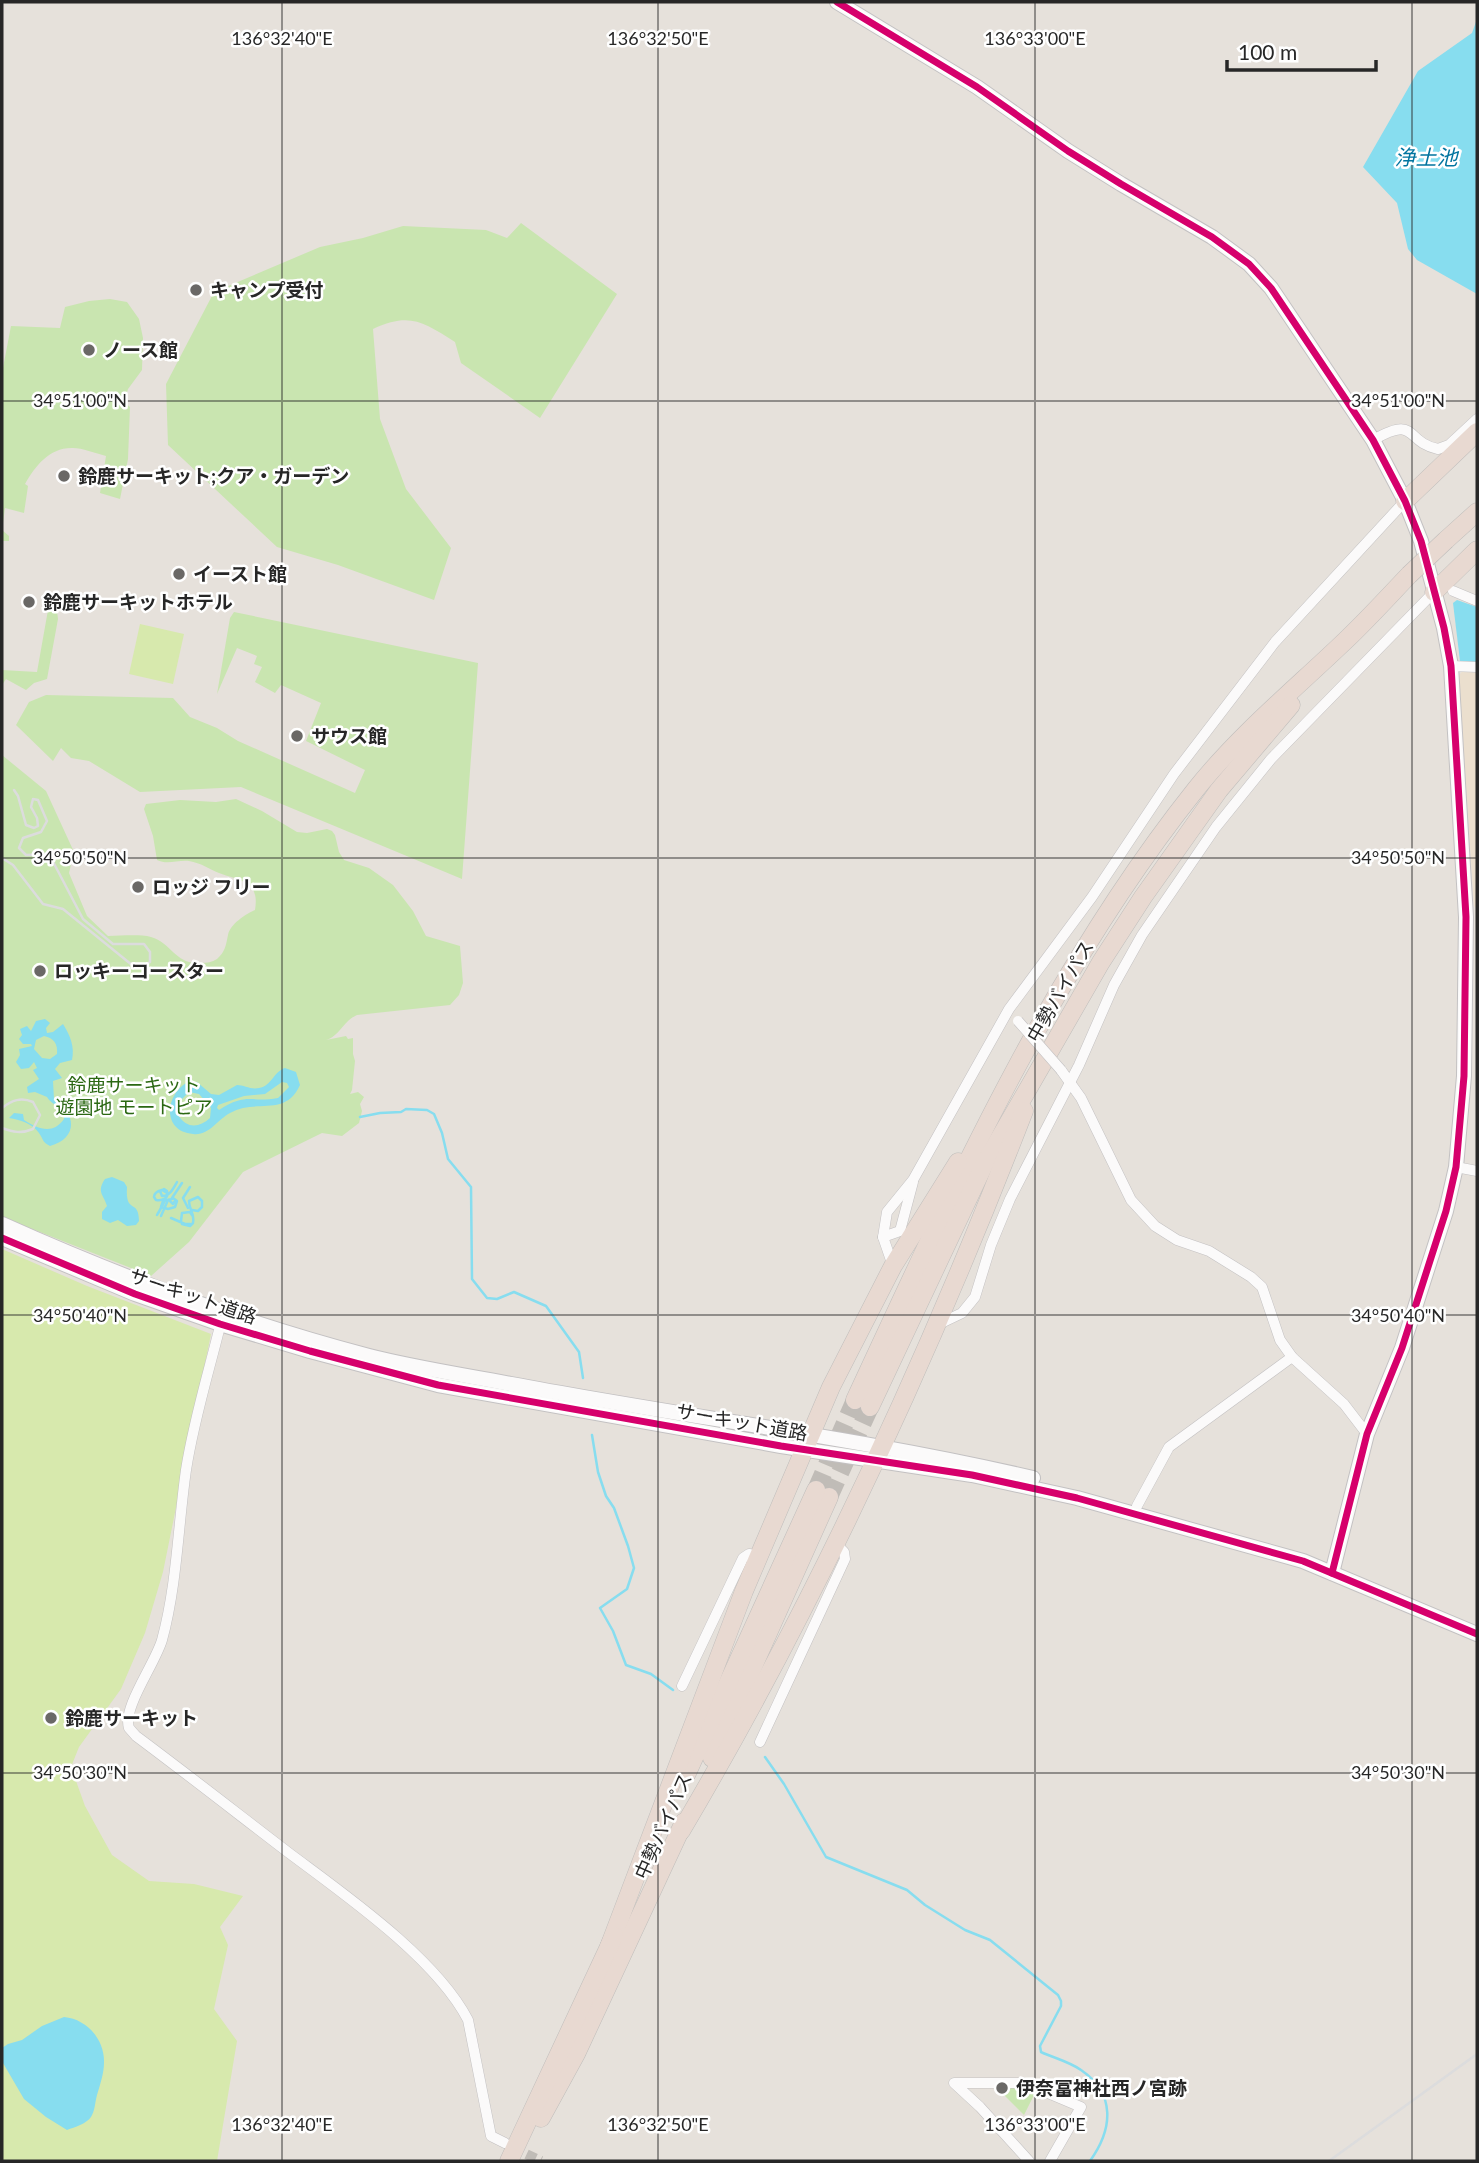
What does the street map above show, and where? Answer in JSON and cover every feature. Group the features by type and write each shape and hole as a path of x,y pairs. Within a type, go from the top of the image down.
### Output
{"highway":[{"path":"1405,501 1477,432"},
{"name":"中勢バイパス","path":"1347,638 1219,790 1143,897 1101,962 982,1167 862,1404 930,1240 1002,1095 1083,952 1154,844 1198,786 1244,738 1409,575 1477,512"},
{"path":"1444,592 1477,550"},
{"path":"681,1831 721,1763 837,1545 939,1324 1043,1062"},
{"path":"609,1947 759,1556 836,1376 893,1266 1002,1095"},
{"name":"中勢バイパス","path":"507,2152 609,1947 822,1493 681,1831 576,2054 518,2161"}],"street":[{"path":"837,2 977,87 1068,151 1212,237 1249,264 1286,307 1373,440 1405,501 1444,592 1471,917 1464,1076 1456,1167 1446,1210 1402,1348 1367,1434 1332,1573"},
{"path":"1373,440 1392,430 1407,430 1414,433 1424,445 1438,449 1449,445 1477,419"},
{"path":"893,1266 883,1237 887,1212 913,1180 1009,1009 1092,897 1174,774 1275,642 1405,501"},
{"path":"1444,592 1477,601"},
{"path":"939,1324 962,1313 975,1297 991,1245 1010,1199 1071,1082 1114,985 1142,934 1216,827 1270,759 1444,592"},
{"path":"1451,666 1477,667"},
{"path":"1018,1021 1071,1082 1131,1200 1155,1226 1177,1240 1209,1251 1251,1276 1262,1287 1280,1340 1292,1357 1344,1404 1367,1434"},
{"path":"1456,1167 1477,1171"},
{"path":"883,1237 900,1231 913,1180"},
{"name":"サーキット道路","path":"2,1224 222,1317"},
{"name":"サーキット道路","path":"2,1238 135,1294 222,1317 438,1385 878,1453"},
{"path":"222,1317 186,1468 163,1632 157,1655 128,1710 129,1728 345,1895 424,1964 468,2020 491,2136 507,2152"},
{"path":"1137,1506 1169,1447 1292,1357"},
{"path":"878,1453 990,1468 1137,1506 1241,1537 1477,1634"},
{"path":"878,1453 1077,1497 1303,1561"},
{"path":"760,1742 845,1559 844,1552 837,1545"},
{"path":"682,1686 743,1558 749,1554 759,1556"},
{"path":"1029,2161 980,2107 954,2083 1024,2083 1081,2107 1050,2161"}],"shaded area":[{"path":"1462,672 1477,673 1477,909 1474,906 1459,675"}],"green space":[{"path":"521,223 617,294 540,418 461,363 455,342 434,329 407,320 373,329 380,419 406,489 451,548 434,600 338,565 277,547 168,445 166,384 214,292 320,247 403,226 486,230 507,238"},
{"path":"110,299 127,302 139,319 143,338 142,370 128,389 124,402 130,407 128,459 120,499 100,493 106,456 73,448 57,451 44,459 25,484 28,486 24,513 5,508 2,530 2,373 11,326 60,328 65,307"},
{"path":"2,530 9,536 9,541 2,541"},
{"path":"48,610 57,611 58,619 47,679 34,683 26,690 6,679 2,685 2,670 37,672"},
{"path":"234,612 478,663 462,879 241,787 140,792 89,761 71,758 61,748 53,761 16,725 29,702 46,695 173,698 190,717 355,793 365,770 306,741 321,703 281,685 275,693 255,682 262,667 254,664 257,656 237,648 217,694 230,618"},
{"path":"140,624 184,634 173,684 129,674"},
{"name":"鈴鹿サーキット 遊園地 モートピア","path":"2,755 46,791 74,852 69,873 87,916 108,936 151,937 192,963 209,962 220,956 235,923 255,910 256,900 251,887 241,880 197,863 157,860 144,809 146,804 180,800 216,802 236,799 297,832 327,829 332,831 344,860 369,868 393,885 413,911 426,936 460,946 463,983 459,995 450,1005 357,1015 326,1040 346,1036 348,1039 353,1038 355,1061 350,1094 358,1092 364,1097 360,1104 362,1111 359,1123 342,1136 322,1133 243,1172 189,1242 151,1276 2,1217"},
{"name":"鈴鹿サーキット","path":"2,1249 87,1286 211,1334 163,1572 145,1633 121,1689 79,1747 71,1767 85,1806 112,1855 149,1881 194,1884 243,1896 220,1927 228,1945 214,2009 237,2041 217,2161 2,2161"},
{"path":"995,2086 1024,2086 1036,2091 1024,2115"}],"water":[{"name":"浄土池","path":"1477,19 1477,294 1417,260 1408,249 1397,203 1363,167 1418,71 1472,33"},
{"path":"1457,600 1477,607 1477,663 1460,661 1453,603"},
{"path":"45,1019 50,1023 46,1028 47,1033 63,1024 73,1050 72,1060 60,1063 55,1069 62,1078 53,1081 54,1099 67,1111 70,1131 66,1137 50,1146 33,1127 9,1118 14,1113 23,1114 24,1120 45,1129 55,1127 64,1119 62,1111 47,1097 35,1092 28,1093 27,1087 39,1079 33,1070 37,1068 34,1062 29,1068 21,1069 16,1062 20,1055 19,1049 32,1046 23,1044 19,1039 22,1035 20,1029 27,1026 31,1031 36,1021","holes":["47,1037 53,1040 57,1047 57,1054 50,1059 42,1058 34,1049 36,1040"]},
{"path":"285,1068 296,1072 300,1085 286,1101 240,1109 199,1134 183,1132 172,1121 171,1105 179,1089 186,1083 197,1082 211,1094 219,1095 237,1085 263,1087","holes":["282,1082 289,1087 278,1098 236,1101 219,1110 217,1108 218,1105 244,1096 265,1094","189,1092 199,1094 211,1108 210,1118 202,1124 189,1125 178,1115 178,1103"]},
{"path":"112,1177 124,1182 127,1187 128,1201 138,1214 139,1221 136,1225 127,1226 118,1220 110,1223 102,1219 102,1212 107,1206 101,1187 105,1179"},
{"path":"64,2017 87,2026 98,2039 104,2055 103,2075 92,2115 83,2123 67,2130 24,2099 3,2063 2,2048"}],"waterway":[{"path":"360,1117 406,1109 427,1110 434,1114 448,1159 471,1187 472,1279 487,1298 497,1299 514,1292 546,1306 579,1352 583,1378"},
{"path":"157,1215 166,1199 166,1196 167,1193 162,1190 161,1190 155,1194 156,1200 165,1198 166,1197 167,1196 167,1193 167,1191 164,1189 160,1191 162,1196 165,1196 167,1195 169,1193 171,1192 177,1182"},
{"path":"172,1198 182,1183"},
{"path":"188,1208 183,1198 190,1187"},
{"path":"182,1224 190,1226 193,1223 189,1201 198,1197 202,1201 202,1207 198,1211 192,1210"},
{"path":"172,1199 163,1201 161,1207 175,1207 177,1201 173,1198"},
{"path":"161,1216 168,1200"},
{"path":"170,1201 173,1204 175,1201"},
{"path":"181,1221 182,1213 190,1212 192,1215"},
{"path":"171,1218 190,1224"},
{"path":"592,1435 598,1472 606,1496 614,1508 634,1568 627,1589 600,1608 613,1631 626,1665 651,1674 673,1690"},
{"path":"765,1757 784,1784 826,1857 907,1890 925,1905 965,1930 990,1940 1058,1995 1061,2006 1040,2046 1041,2052 1077,2067 1092,2079 1105,2101 1107,2113 1103,2137 1090,2161"}],"tunnel":[{"path":"816,1490 855,1400"},
{"path":"829,1497 870,1407"},
{"path":"513,2148 541,2161"}],"railway":[{"path":"2,858 13,865 43,904 63,909 132,965 142,967 150,962 150,952 144,944 113,944 83,919 49,854 26,855 19,848 23,838 41,832 47,821 38,800 33,799 31,807 38,826 34,828 26,825 14,790"},
{"path":"2,1108 13,1101 24,1100 33,1102 40,1115 33,1129 29,1131 17,1132 2,1128"},
{"path":"1329,2161 1477,2054"}],"cycle path":[{"path":"837,2 977,87 1068,151 1212,237 1249,264 1271,288 1373,440 1405,501 1421,541 1451,666 1466,917 1464,1076 1456,1167 1446,1211 1402,1348 1367,1434 1332,1573"},
{"path":"2,1238 135,1294 220,1324 310,1351 438,1385 781,1446 972,1475 1077,1498 1303,1561 1477,1634"}],"place":[{"name":"キャンプ受付","path":"196,290"},
{"name":"ノース館","path":"89,350"},
{"name":"鈴鹿サーキット;クア・ガーデン","path":"64,476"},
{"name":"イースト館","path":"179,574"},
{"name":"鈴鹿サーキットホテル","path":"29,602"},
{"name":"サウス館","path":"297,736"},
{"name":"ロッジ フリー","path":"138,887"},
{"name":"ロッキーコースター","path":"40,971"},
{"name":"鈴鹿サーキット","path":"51,1718"},
{"name":"伊奈冨神社西ノ宮跡","path":"1002,2088"}]}
